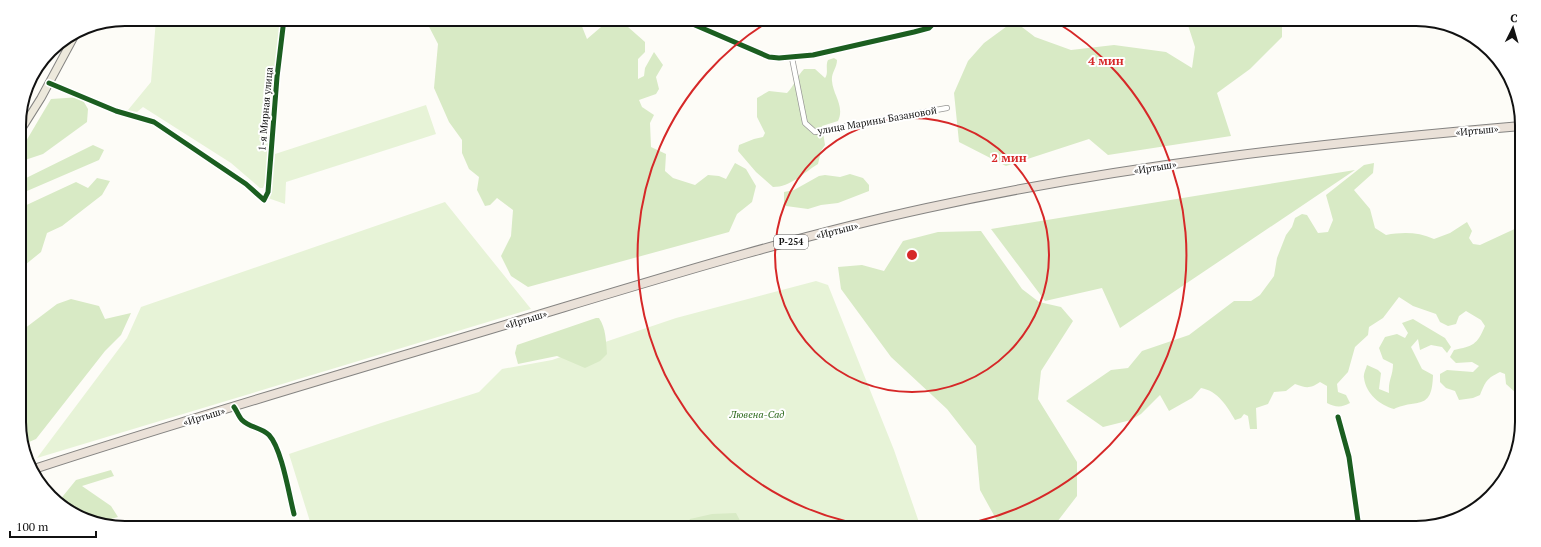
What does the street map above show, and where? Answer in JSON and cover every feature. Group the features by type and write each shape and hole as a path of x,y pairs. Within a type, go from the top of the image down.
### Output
{"highway":[{"name":"«Иртыш»","path":"37,467 625,288 756,251 926,208 1162,165 1265,151 1515,127"}],"main road":[{"path":"26,121 49,83 70,43"}],"street":[{"name":"1-я Мирная улица","path":"49,83 116,111 154,122 246,184 264,200 268,192 277,77 283,26"},
{"path":"698,26 769,56 792,58 914,32 929,28 931,26"},
{"name":"улица Марины Базановой","path":"792,58 804,123 815,132 947,108"},
{"path":"234,407 242,420 248,425 263,430 270,436 279,454 294,514"},
{"path":"1338,417 1349,457 1358,521"}],"green space":[{"path":"155,26 280,26 265,183 263,188 260,188 231,163 143,107 137,112 128,110 151,82"},
{"path":"429,26 582,26 587,39 601,26 627,26 645,42 645,52 638,59 638,79 644,76 645,68 654,52 663,65 656,77 659,89 656,94 639,100 642,107 654,115 650,123 651,147 666,154 665,171 673,178 695,185 708,175 719,176 726,179 735,163 746,169 756,186 752,202 737,214 729,232 528,287 511,276 501,256 511,236 513,210 497,198 490,205 485,206 477,190 479,177 469,169 462,153 462,140 449,122 434,88 438,44"},
{"path":"1007,26 1021,26 1035,37 1071,50 1114,45 1166,52 1192,68 1195,47 1188,26 1282,26 1282,37 1250,69 1217,93 1231,136 1108,155 1089,139 1006,166 959,142 954,93 968,61 984,43"},
{"path":"834,58 837,60 832,75 832,81 839,105 840,116 838,121 822,126 825,145 821,151 818,164 786,185 773,187 756,172 738,151 739,145 763,137 765,133 757,117 757,98 769,91 787,93 804,69 815,69 825,78 827,74 828,60"},
{"path":"81,97 88,109 87,122 43,154 26,160 26,141 51,99"},
{"path":"426,105 436,134 286,182 285,204 268,198 271,192 275,154"},
{"path":"93,145 104,150 99,160 26,191 26,178"},
{"path":"1374,163 1373,173 1354,190 1370,209 1375,228 1386,235 1410,233 1434,239 1450,233 1467,222 1472,231 1469,238 1473,244 1480,245 1515,229 1515,392 1506,384 1505,374 1500,372 1487,381 1480,395 1473,398 1459,400 1455,391 1446,388 1440,382 1440,374 1447,370 1473,372 1479,366 1472,362 1456,363 1450,357 1454,350 1474,344 1485,326 1481,320 1466,311 1459,316 1456,324 1448,326 1440,322 1436,314 1413,306 1399,297 1383,318 1369,327 1368,335 1355,347 1348,372 1337,384 1338,392 1346,395 1350,403 1344,406 1335,406 1327,403 1327,386 1320,382 1308,387 1295,384 1286,391 1274,392 1268,404 1256,408 1257,429 1250,429 1248,416 1244,414 1241,418 1235,420 1217,396 1212,392 1201,388 1192,398 1169,411 1160,395 1141,414 1131,420 1103,427 1066,401 1111,370 1128,368 1142,351 1189,335 1234,301 1251,301 1260,295 1274,276 1277,258 1286,235 1292,227 1295,218 1302,214 1307,215 1318,233 1328,232 1333,220 1326,195 1364,165"},
{"path":"1355,170 1120,328 1102,288 1045,301 991,229"},
{"path":"850,174 863,178 869,185 869,191 838,203 821,205 808,209 786,206 784,203 784,192 794,190 819,176 825,175 840,177"},
{"path":"97,178 110,181 102,195 62,226 47,233 41,252 26,264 26,205 76,182 88,188"},
{"path":"445,202 531,309 37,458 127,338 141,307"},
{"path":"981,231 1022,289 1039,302 1061,307 1073,321 1041,371 1038,399 1077,462 1077,496 1058,521 997,521 980,490 976,446 947,409 891,357 841,289 838,267 862,265 884,271 903,241 938,232"},
{"name":"Лювена-Сад","path":"816,281 828,285 894,450 919,521 310,521 289,454 479,392 502,369 552,360 676,318"},
{"path":"71,299 99,306 105,319 131,313 121,335 105,351 36,439 28,442 26,422 26,327 57,304"},
{"path":"599,318 601,322 606,340 607,354 600,361 585,368 557,356 518,364 515,353 517,345"},
{"path":"1413,319 1445,338 1451,347 1447,353 1442,347 1431,345 1420,350 1418,339 1411,347 1422,369 1433,375 1430,394 1422,402 1394,409 1384,405 1374,398 1365,384 1364,373 1367,365 1378,370 1381,373 1379,389 1389,393 1393,364 1383,359 1379,348 1385,337 1397,334 1405,338 1408,333 1402,323"},
{"path":"111,470 114,476 82,486 111,506 118,517 109,520 93,516 81,511 62,497 76,480"},
{"path":"736,513 740,521 689,521 690,519 712,514"}],"cycle path":[{"path":"49,83 116,111 154,122 246,184 264,200 268,192 277,77 283,26"},
{"path":"697,26 769,57 779,58 813,55 914,32 929,28 931,26"},
{"path":"234,407 245,423 266,432 274,442 281,461 294,514"},
{"path":"1338,417 1349,457 1358,521"}]}
